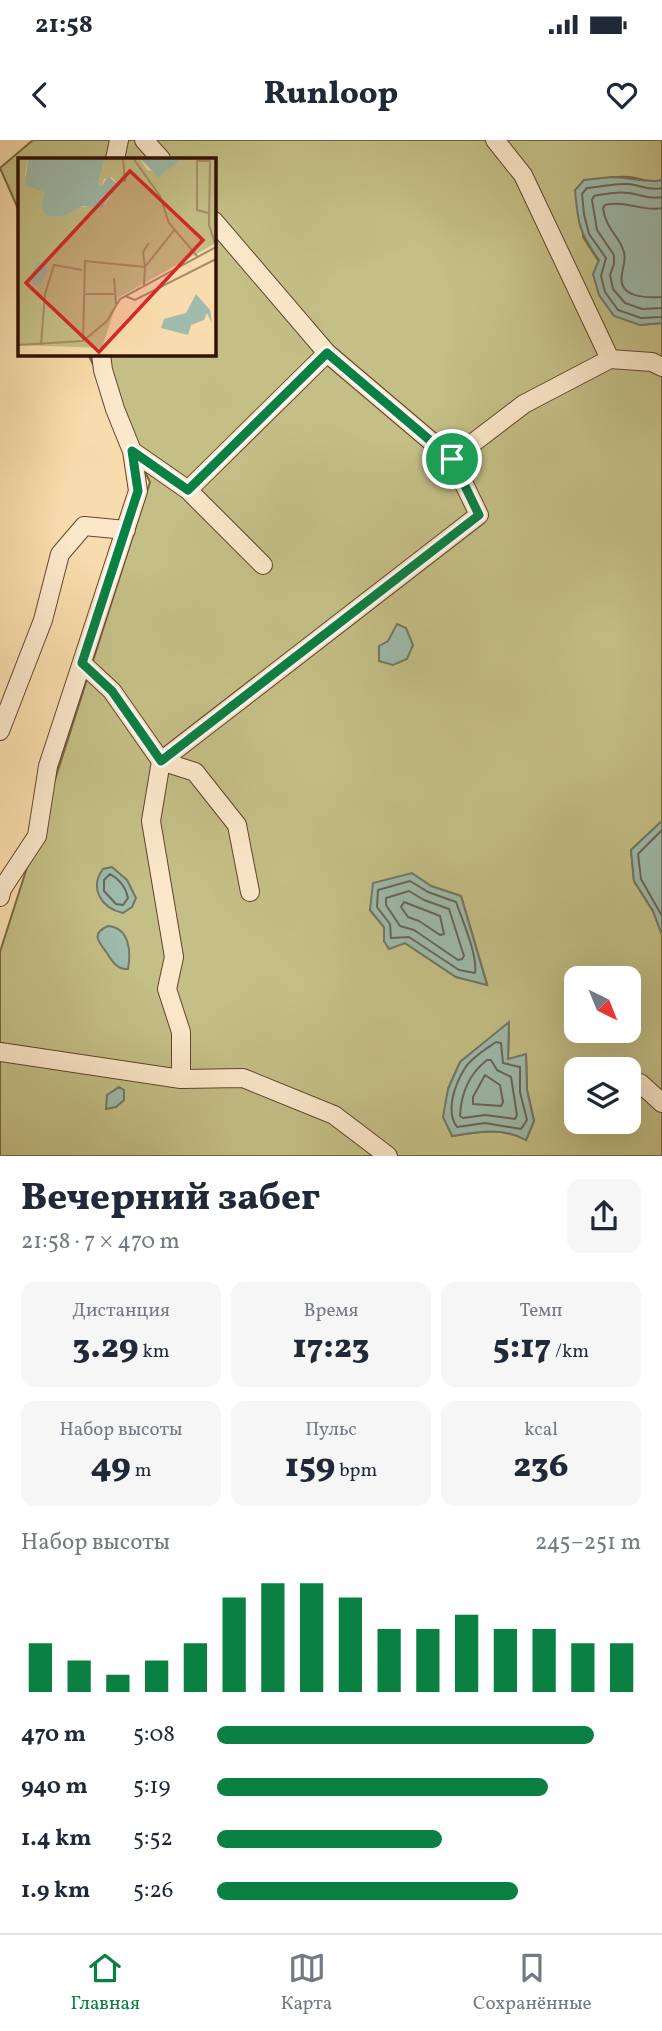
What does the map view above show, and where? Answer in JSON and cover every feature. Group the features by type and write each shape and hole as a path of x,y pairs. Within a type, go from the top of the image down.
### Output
{"lane":[{"path":"115,158 120,140"},
{"path":"144,140 159,158"},
{"path":"495,140 523,175 610,359"},
{"path":"181,1079 181,1032 167,989 174,957 151,821 161,761 479,515 452,459 327,353 215,222"},
{"path":"188,490 327,353"},
{"path":"0,897 2,889 37,836 48,766 138,491 132,451 115,410 101,355"},
{"path":"452,459 524,404 610,359 652,362 662,367"},
{"path":"132,451 188,490 263,565"},
{"path":"0,731 43,620 60,554 85,526 126,530"},
{"path":"82,663 112,691 161,761 195,772 237,825 250,892"},
{"path":"0,1052 181,1079 243,1078 334,1115 388,1156"},
{"path":"641,1084 662,1103"}],"shaded area":[{"path":"33,140 662,140 662,180 623,177 584,180 583,237 640,325 662,323 662,821 631,850 634,881 653,911 662,935 662,1156 0,1156 0,952 150,482 88,355 215,355 215,158 18,158 18,209 0,168","holes":["412,874 431,886 461,896 487,984 456,977 405,943 384,941 384,927 370,910","509,1023 508,1060 526,1055 527,1090 534,1121 526,1140 499,1132 452,1136 448,1089 460,1062"]}],"water":[{"path":"612,177 662,180 662,323 640,325 614,316 599,295 593,274 599,260 581,227 575,190 584,180"},
{"path":"397,624 406,628 413,645 407,659 393,665 379,661 379,646 388,641"},
{"path":"662,821 662,935 653,911 634,881 631,850"},
{"path":"112,867 127,880 136,898 132,907 123,913 103,902 97,890 103,869"},
{"path":"412,873 431,886 461,896 487,985 456,977 405,943 389,949 384,941 384,927 370,910 373,883"},
{"path":"108,926 121,931 125,936 129,948 128,969 115,964 99,942 99,932"},
{"path":"509,1022 508,1059 526,1054 527,1090 534,1121 526,1140 499,1132 452,1136 443,1117 448,1089 460,1062"},
{"path":"119,1087 124,1090 124,1100 116,1107 106,1109 107,1095"}],"route":[{"path":"327,353 452,459 479,515 161,761 112,691 82,663 138,491 132,451 188,490 327,353"}]}
